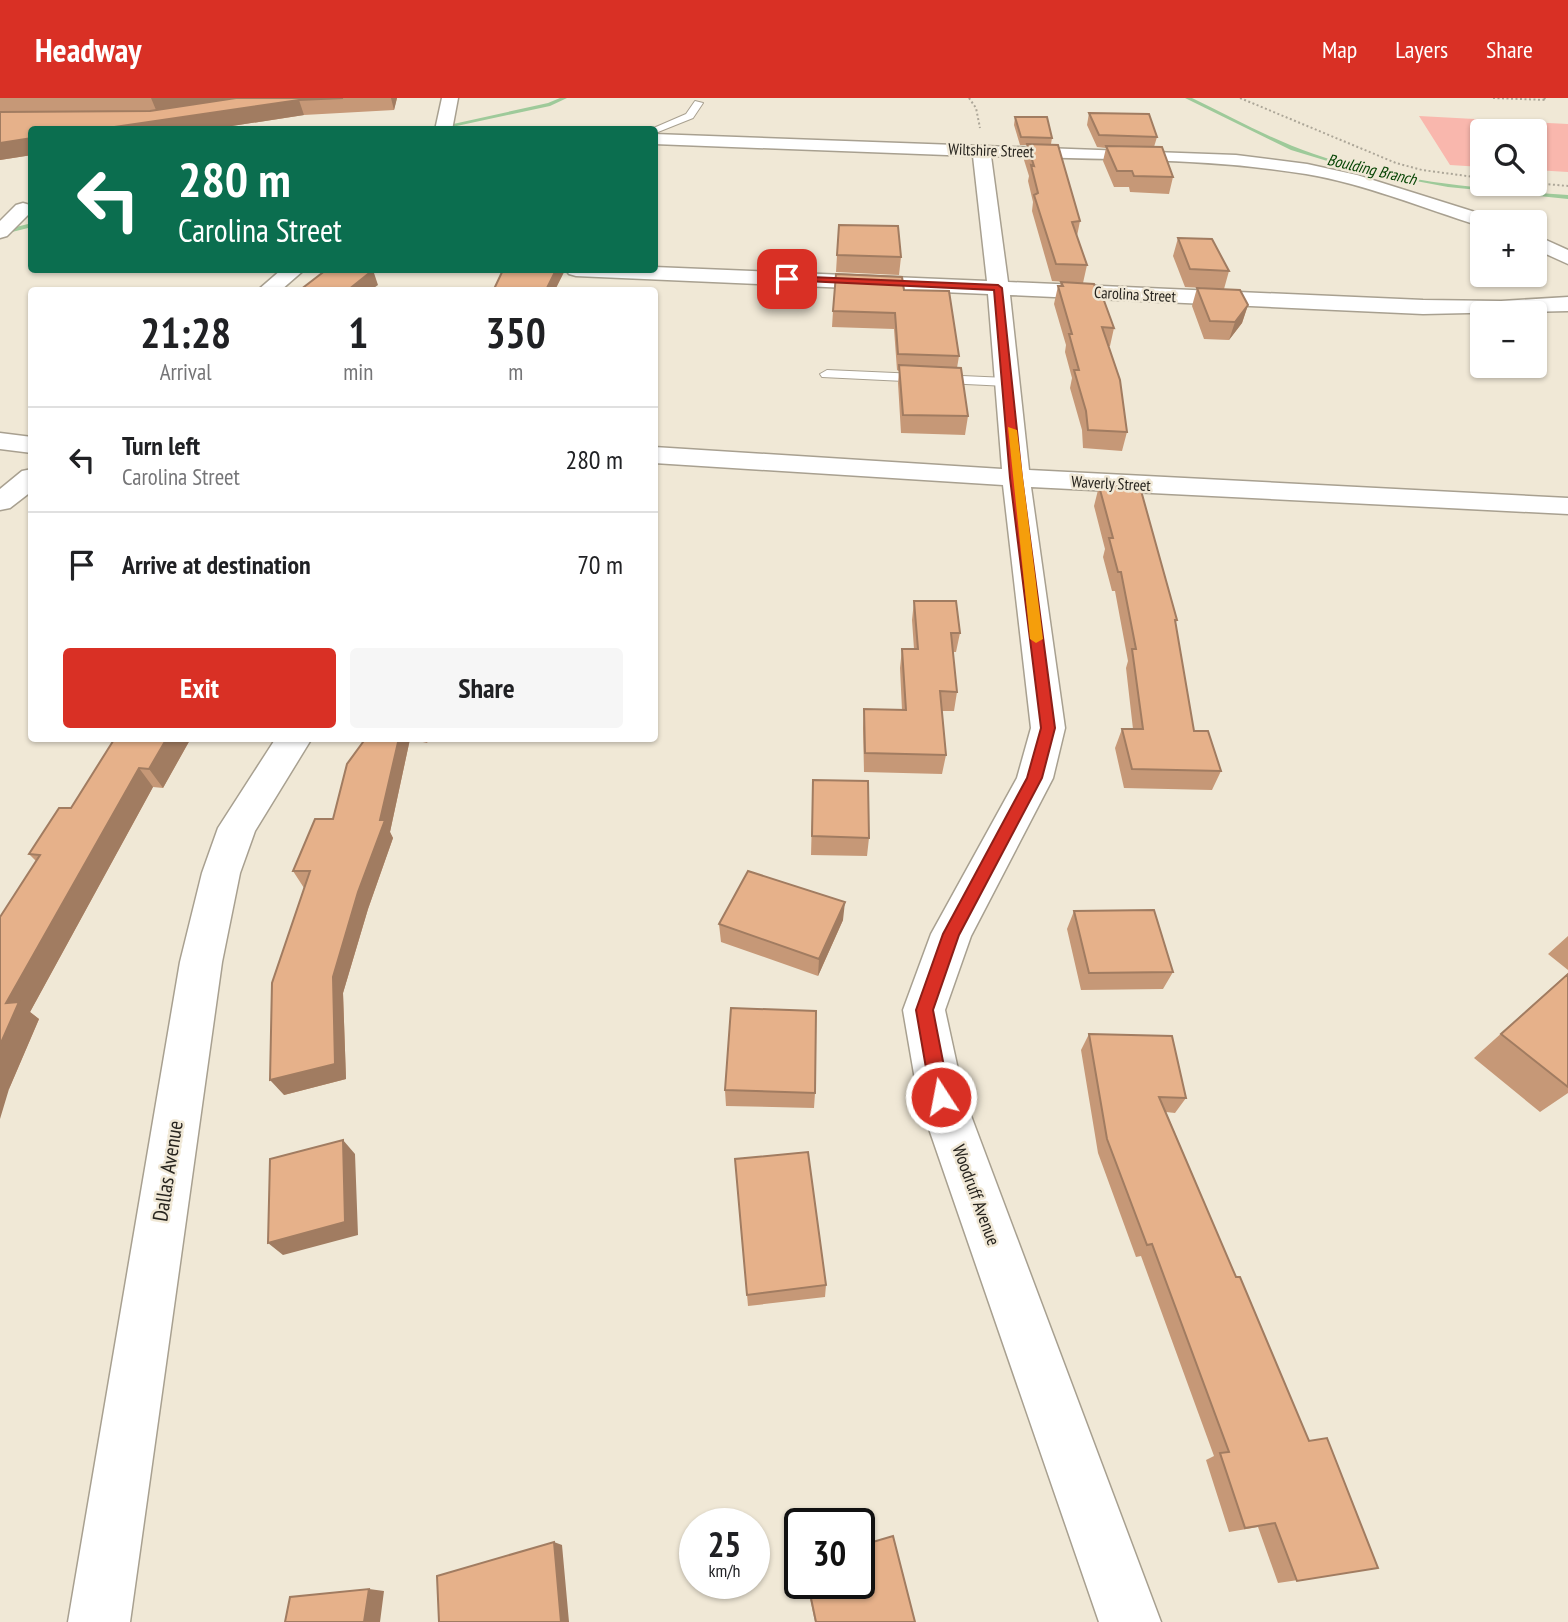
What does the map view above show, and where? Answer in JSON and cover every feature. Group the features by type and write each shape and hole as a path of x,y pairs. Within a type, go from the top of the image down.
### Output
{"street":[{"path":"444,126 450,98"},
{"name":"Wiltshire Street","path":"658,139 1236,160 1307,169 1357,180 1470,217"},
{"name":"Woodruff Avenue","path":"981,150 998,288 1016,478 1048,728 1035,778 951,934 925,1010 941,1097 1130,1622"},
{"path":"0,209 27,209"},
{"path":"0,232 27,209"},
{"path":"1547,247 1568,258"},
{"path":"272,287 290,273"},
{"name":"Carolina Street","path":"589,273 625,281 998,288 1423,307 1501,308 1568,304"},
{"path":"0,441 28,444"},
{"name":"Waverly Street","path":"658,455 1016,478 1568,506"},
{"path":"0,502 28,480"},
{"name":"Dallas Avenue","path":"99,1622 204,949 221,873 237,828 292,742"}],"lane":[{"path":"658,128 690,116 698,103"},
{"path":"827,374 1007,382"}],"path":[{"path":"1240,98 1396,163 1422,170 1470,176"},
{"path":"1493,98 1546,100 1544,98"},
{"path":"1547,184 1568,186"}],"shaded area":[{"path":"1419,116 1475,119 1470,119 1470,166 1450,165"},
{"path":"1547,123 1568,124 1568,172 1547,171"}],"building":[{"path":"236,98 343,98 299,100 121,126 28,126 28,139 0,143 0,112 150,111"},
{"path":"1089,113 1149,114 1157,137 1099,135"},
{"path":"1015,117 1047,117 1052,138 1021,137"},
{"path":"1027,144 1058,145 1080,221 1072,222 1087,265 1056,264 1034,195 1038,193"},
{"path":"1106,146 1162,147 1173,177 1134,176 1132,171 1117,171"},
{"path":"839,225 898,226 901,257 837,255"},
{"path":"1178,238 1212,239 1229,271 1190,269"},
{"path":"322,273 369,273 352,287 304,287"},
{"path":"502,273 554,273 548,287 495,287"},
{"path":"836,274 902,277 904,290 949,291 959,356 898,354 895,313 833,311"},
{"path":"1061,282 1094,284 1099,287 1114,328 1102,327 1120,380 1127,432 1088,430 1086,411 1074,370 1079,370 1069,334 1072,334 1058,286 1063,286"},
{"path":"1197,288 1240,290 1248,305 1235,322 1210,321"},
{"path":"899,365 961,368 968,416 903,415"},
{"path":"1099,486 1140,487 1177,620 1194,731 1208,731 1221,771 1132,769 1122,729 1143,729 1132,649 1136,649 1121,572 1118,572 1109,538 1113,538"},
{"path":"914,601 956,601 960,633 951,633 957,692 940,691 946,755 865,753 864,709 906,710 902,649 918,649"},
{"path":"112,742 165,742 149,769 139,768 6,1003 19,1002 0,1045 0,917 40,855 29,854 59,808 71,808"},
{"path":"363,742 398,742 380,820 385,820 358,892 333,977 335,1064 270,1080 272,983 310,871 293,871 315,819 333,819 347,764"},
{"path":"813,780 868,781 869,838 812,836"},
{"path":"748,871 845,902 819,959 719,924"},
{"path":"1154,910 1173,972 1089,973 1074,911"},
{"path":"1568,974 1568,1087 1501,1034"},
{"path":"731,1008 816,1011 815,1093 725,1090"},
{"path":"1089,1034 1172,1036 1186,1098 1159,1097 1236,1277 1240,1277 1309,1441 1327,1438 1378,1568 1297,1581 1275,1523 1245,1528 1220,1453 1229,1452 1152,1244 1147,1245 1107,1139"},
{"path":"343,1140 345,1222 268,1243 270,1159"},
{"path":"808,1152 826,1285 747,1295 735,1159"},
{"path":"893,1536 915,1622 816,1622 811,1599 875,1599 875,1541"},
{"path":"554,1542 561,1622 439,1622 437,1576"},
{"path":"369,1589 364,1622 285,1622 290,1597"}],"waterway":[{"path":"447,126 550,104 564,98"},
{"name":"Boulding Branch","path":"1188,98 1293,148 1359,169 1448,185 1568,197"},
{"path":"0,233 28,226"}],"slow traffic":[{"path":"1011,430 1036,639"}],"route":[{"path":"787,279 998,288 1016,478 1048,728 1035,778 951,934 925,1010 941,1097"}]}
